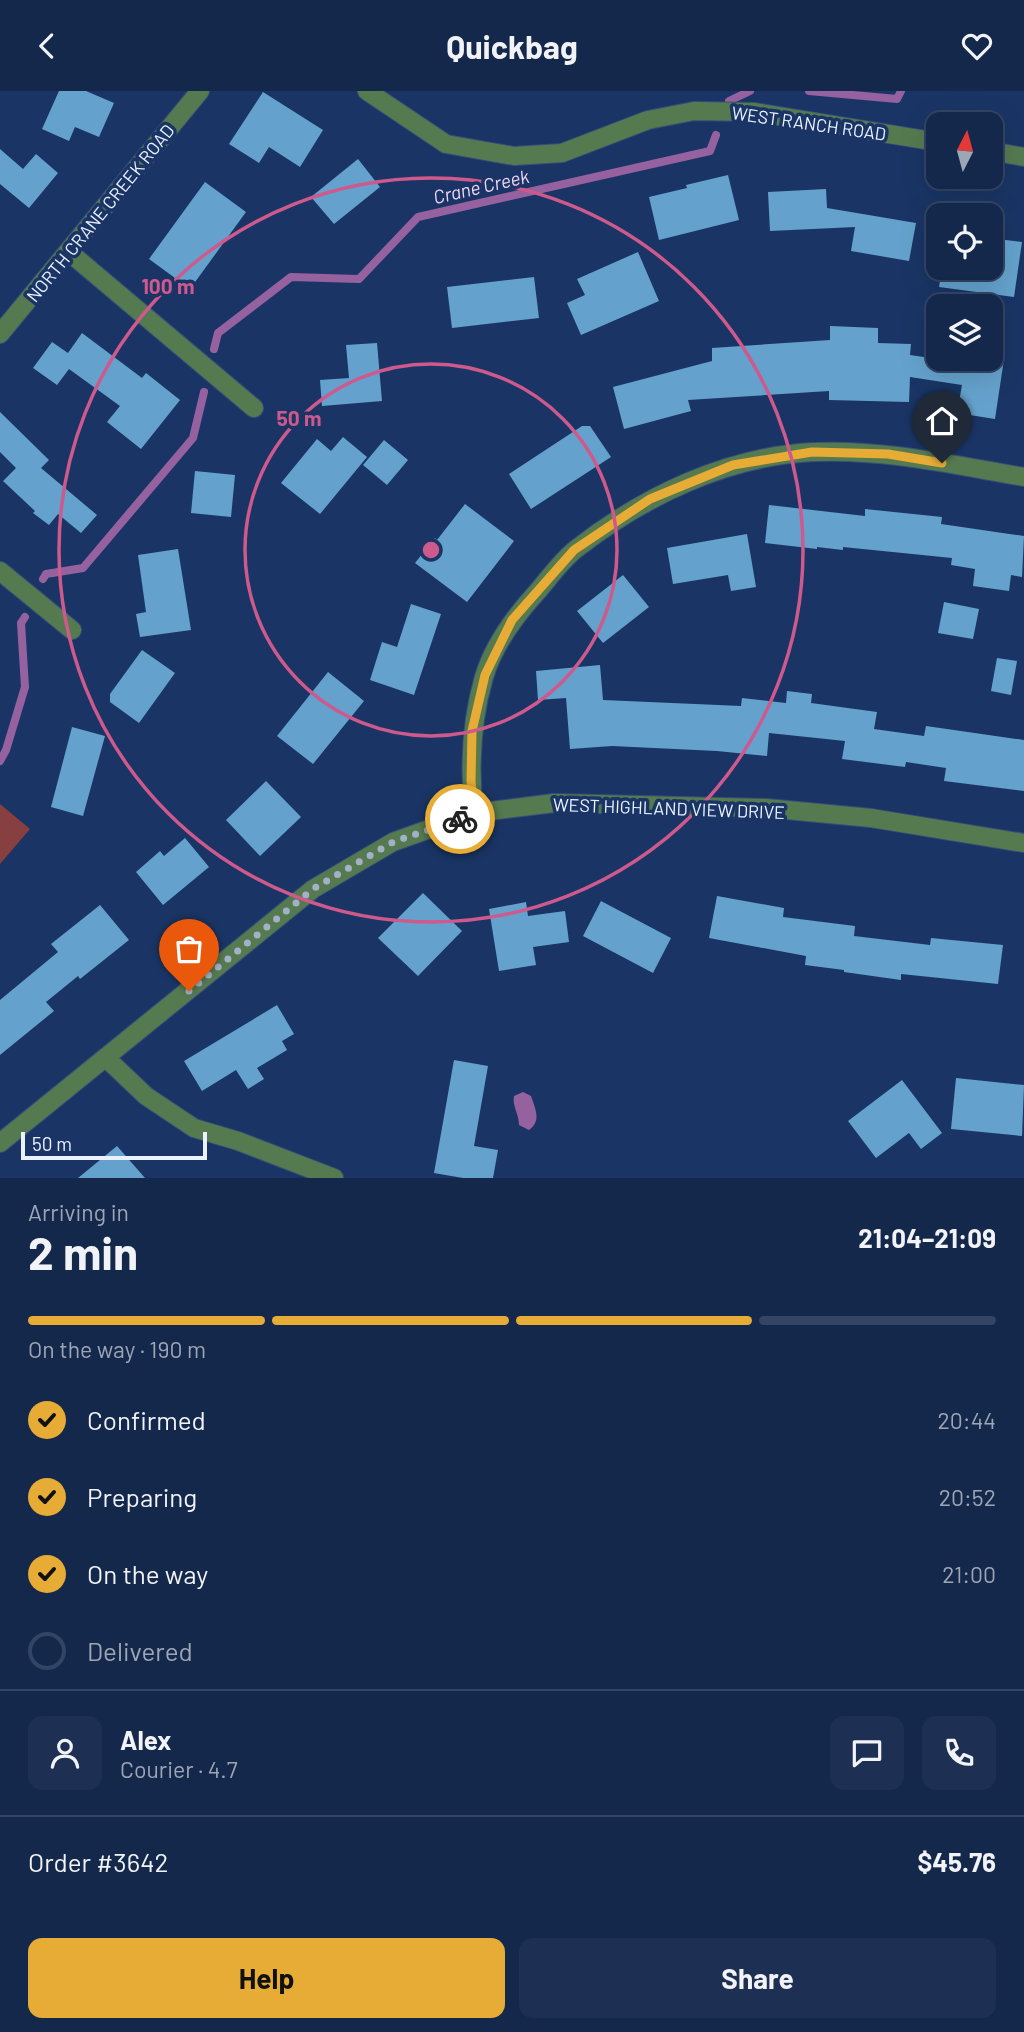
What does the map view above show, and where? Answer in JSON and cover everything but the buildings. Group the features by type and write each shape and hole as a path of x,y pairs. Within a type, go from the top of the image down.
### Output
{"street":[{"name":"NORTH CRANE CREEK ROAD","path":"0,334 200,91"},
{"name":"WEST RANCH ROAD","path":"367,91 446,144 514,156 562,153 648,120 694,111 754,112 926,140"},
{"path":"1003,153 1024,157"},
{"path":"69,252 254,408"},
{"path":"474,813 471,781 472,731 485,675 512,620 574,550 650,499 733,465 812,452 888,454 1024,477"},
{"path":"0,571 72,629"},
{"name":"WEST HIGHLAND VIEW DRIVE","path":"0,1143 313,889 393,842 474,813 554,803 766,808 871,818 1024,843"},
{"path":"106,1058 146,1096 194,1128 238,1141 334,1178"}],"shaded area":[{"path":"0,804 30,829 0,864"},
{"path":"523,1092 531,1096 536,1114 535,1123 529,1130 519,1125 514,1103 514,1096"}],"waterway":[{"name":"Crane Creek","path":"729,101 750,91"},
{"name":"Crane Creek","path":"809,91 897,99 901,91"},
{"name":"Crane Creek","path":"214,349 218,333 291,277 359,279 418,217 710,151 716,135"},
{"name":"Crane Creek","path":"43,579 46,574 83,568 193,438 204,392"},
{"name":"Crane Creek","path":"0,761 6,750 25,687 21,623 25,617"}],"way so far":[{"path":"189,991 313,889 393,842 460,819"}],"route":[{"path":"460,819 474,813 471,781 472,731 485,675 512,620 574,550 650,499 733,465 812,452 888,454 942,463"}]}
